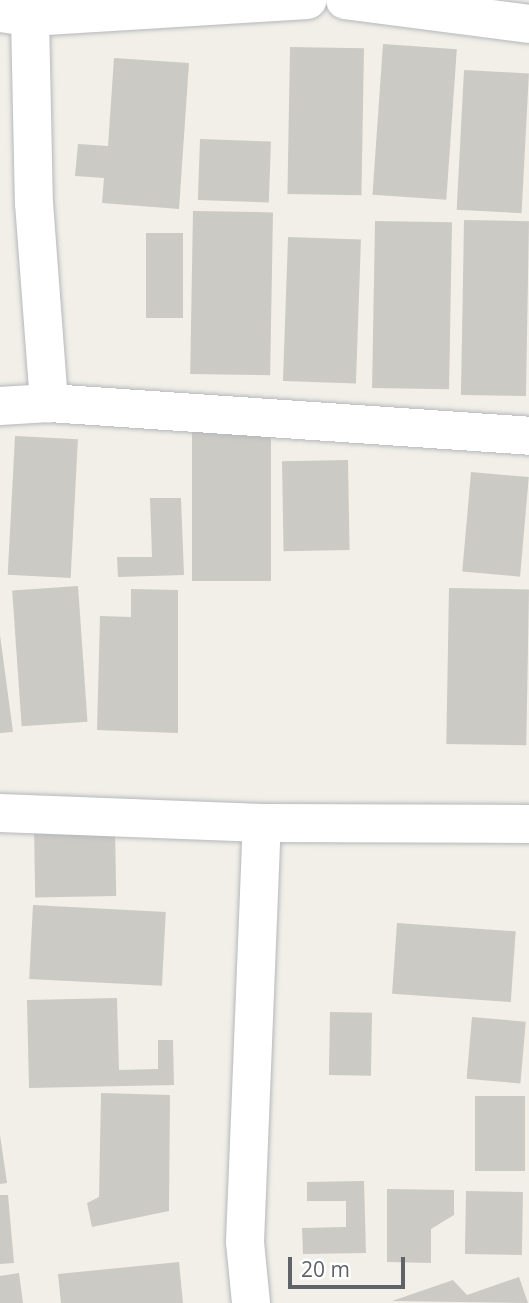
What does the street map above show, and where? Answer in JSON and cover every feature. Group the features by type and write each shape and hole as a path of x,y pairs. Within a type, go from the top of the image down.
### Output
{"street":[{"path":"49,403 34,203 15,15 307,0"},
{"path":"345,0 529,24"},
{"path":"0,406 49,403 529,436"},
{"path":"0,813 261,823 529,824"},
{"path":"251,1303 245,1242 261,823"}],"building":[{"path":"383,44 457,49 446,200 372,195"},
{"path":"290,47 364,48 361,195 287,194"},
{"path":"114,58 189,63 179,209 102,203 104,178 75,176 78,144 108,146"},
{"path":"464,70 529,73 522,213 457,210"},
{"path":"200,139 271,141 269,202 198,200"},
{"path":"193,211 273,212 270,375 190,374"},
{"path":"464,220 529,221 526,396 461,395"},
{"path":"375,221 452,222 449,389 372,388"},
{"path":"146,233 183,233 183,318 146,318"},
{"path":"288,237 361,240 356,383 283,381"},
{"path":"192,432 271,432 271,581 192,581"},
{"path":"15,436 78,439 71,578 8,575"},
{"path":"348,460 350,550 284,551 282,461"},
{"path":"471,472 529,477 520,577 462,572"},
{"path":"150,498 181,498 184,575 118,577 117,557 152,557"},
{"path":"78,586 87,722 22,726 12,591"},
{"path":"449,588 529,589 526,745 446,744"},
{"path":"131,589 178,590 178,733 97,730 100,616 131,617"},
{"path":"0,635 13,732 0,733"},
{"path":"115,827 116,896 35,897 34,828"},
{"path":"33,905 166,912 162,986 29,979"},
{"path":"397,923 516,931 511,1002 392,994"},
{"path":"117,998 119,1070 158,1069 158,1040 173,1040 174,1085 29,1088 27,1000"},
{"path":"330,1012 372,1013 371,1076 329,1075"},
{"path":"472,1017 526,1022 520,1083 467,1079"},
{"path":"101,1093 170,1095 169,1211 92,1227 87,1203 99,1197"},
{"path":"475,1096 525,1096 525,1171 475,1171"},
{"path":"0,1135 7,1183 0,1184"},
{"path":"364,1181 366,1253 303,1254 302,1228 346,1227 346,1201 307,1201 307,1182"},
{"path":"387,1189 454,1190 454,1215 431,1229 431,1263 387,1262"},
{"path":"466,1191 523,1192 522,1255 465,1254"},
{"path":"0,1195 8,1195 14,1263 0,1264"},
{"path":"179,1262 183,1303 61,1303 58,1274"},
{"path":"19,1273 23,1303 0,1303 0,1276"},
{"path":"519,1277 528,1303 392,1301 453,1280 467,1295"}]}
